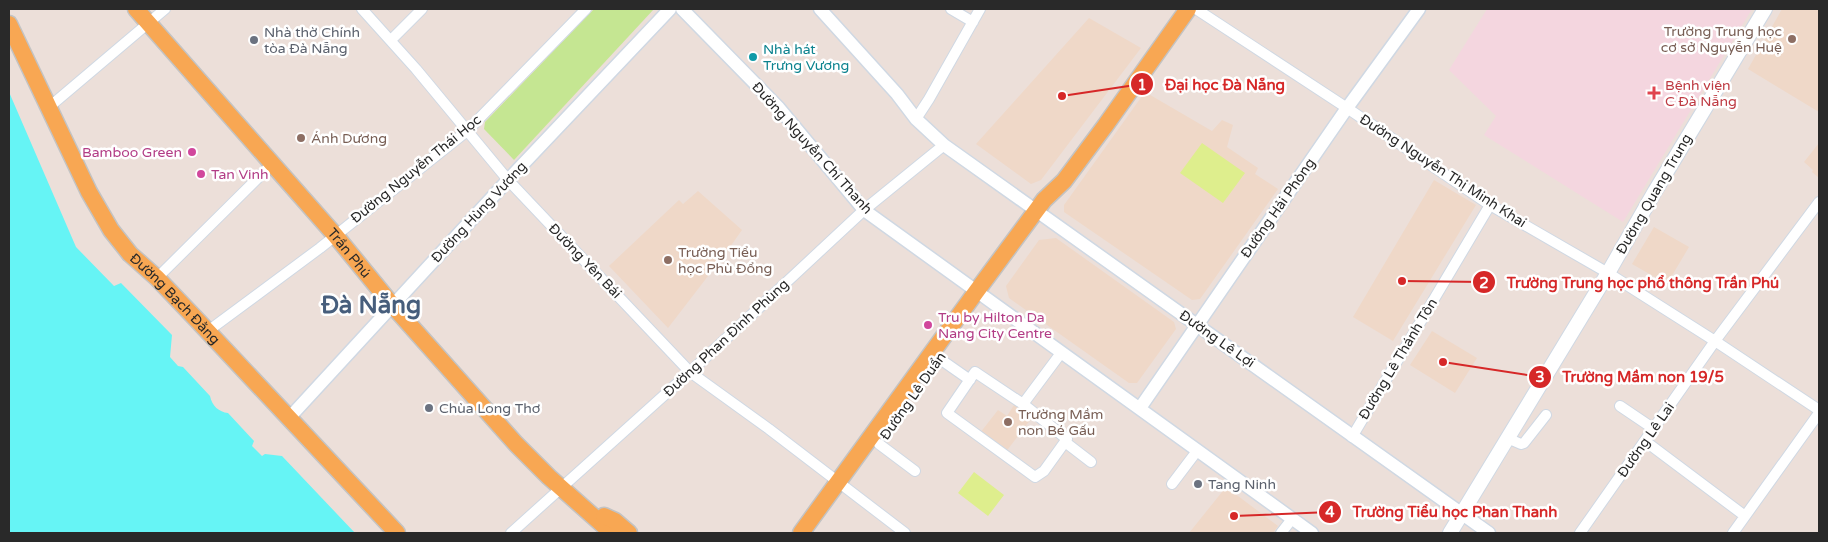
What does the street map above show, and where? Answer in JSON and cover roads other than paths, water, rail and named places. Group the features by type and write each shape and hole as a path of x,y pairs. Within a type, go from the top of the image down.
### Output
{"main road":[{"name":"Trần Phú","path":"136,9 335,235 393,306 516,444 560,487 612,533"},
{"name":"Đường Lê Duẩn","path":"814,533 843,484 979,295 1040,214 1044,200 1064,181 1188,9"},
{"name":"Đường Quang Trung","path":"1450,533 1765,9"},
{"name":"Đường Bạch Đằng","path":"9,24 89,192 111,230 130,254 157,278 208,331 397,533"},
{"name":"Đường Lê Duẩn","path":"801,533 879,444 940,359 979,295"},
{"path":"576,501 598,533"},
{"path":"576,501 615,522 629,533"}],"street":[{"path":"48,108 165,9"},
{"name":"Đường Yên Bái","path":"362,9 391,40 508,180 690,372 843,484 905,533"},
{"path":"391,40 422,9"},
{"name":"Đường Nguyễn Thái Học","path":"208,331 335,235 467,131 586,9"},
{"name":"Đường Hùng Vương","path":"290,417 508,180 670,9"},
{"name":"Đường Nguyễn Chí Thanh","path":"682,9 778,108 864,210 979,295 1140,408 1312,533"},
{"name":"Đường Lê Lợi","path":"820,9 897,94 916,119 944,145 1040,214 1095,257 1197,326 1489,533"},
{"path":"951,9 973,22"},
{"path":"916,119 930,99 980,9"},
{"name":"Đường Nguyễn Thị Minh Khai","path":"1196,9 1490,205 1608,273 1715,341 1819,412"},
{"name":"Đường Hải Phòng","path":"1140,408 1347,108 1419,9"},
{"name":"Đường Phan Đình Phùng","path":"510,533 690,372 864,210 944,145"},
{"path":"157,278 272,164"},
{"name":"Đường Lê Lai","path":"1580,533 1715,341 1819,202"},
{"name":"Đường Lê Thánh Tôn","path":"1352,436 1490,205"},
{"path":"1023,404 1061,353"},
{"path":"940,359 970,380"},
{"path":"1066,440 1044,471 1035,477 947,413 975,372 1023,404 1066,440 1091,462"},
{"path":"1620,406 1654,429"},
{"path":"1733,533 1819,412"},
{"path":"1507,438 1522,444 1524,443 1546,415"},
{"path":"1645,441 1745,516"},
{"path":"879,444 915,471"},
{"path":"1172,484 1197,451"},
{"path":"1281,533 1292,519"}],"water":[{"path":"9,92 76,247 114,286 121,283 172,335 170,357 178,366 183,367 210,396 216,408 228,413 254,441 252,446 262,456 265,454 282,456 355,533 9,533"}],"place":[{"name":"Trường Trung học cơ sở Nguyễn Huệ","path":"1792,39"},
{"name":"Nhà thờ Chính tòa Đà Nẵng","path":"254,40"},
{"name":"Nhà hát Trưng Vương","path":"753,57"},
{"name":"Bệnh viện C Đà Nẵng","path":"1654,93"},
{"name":"Đại học Đà Nẵng","path":"1062,96"},
{"name":"Ánh Dương","path":"301,138"},
{"name":"Bamboo Green","path":"192,152"},
{"name":"Tan Vinh","path":"201,174"},
{"name":"Trường Tiểu học Phù Đổng","path":"668,260"},
{"name":"Trường Trung học phổ thông Trần Phú","path":"1402,281"},
{"name":"Tru by Hilton Da Nang City Centre","path":"928,325"},
{"name":"Trường Mầm non 19/5","path":"1443,362"},
{"name":"Chùa Long Thơ","path":"429,408"},
{"name":"Trường Mầm non Bé Gấu","path":"1008,422"},
{"name":"Tang Ninh","path":"1198,484"},
{"name":"Trường Tiểu học Phan Thanh","path":"1234,516"}],"district":[{"name":"Đà Nẵng","path":"371,305"}]}
